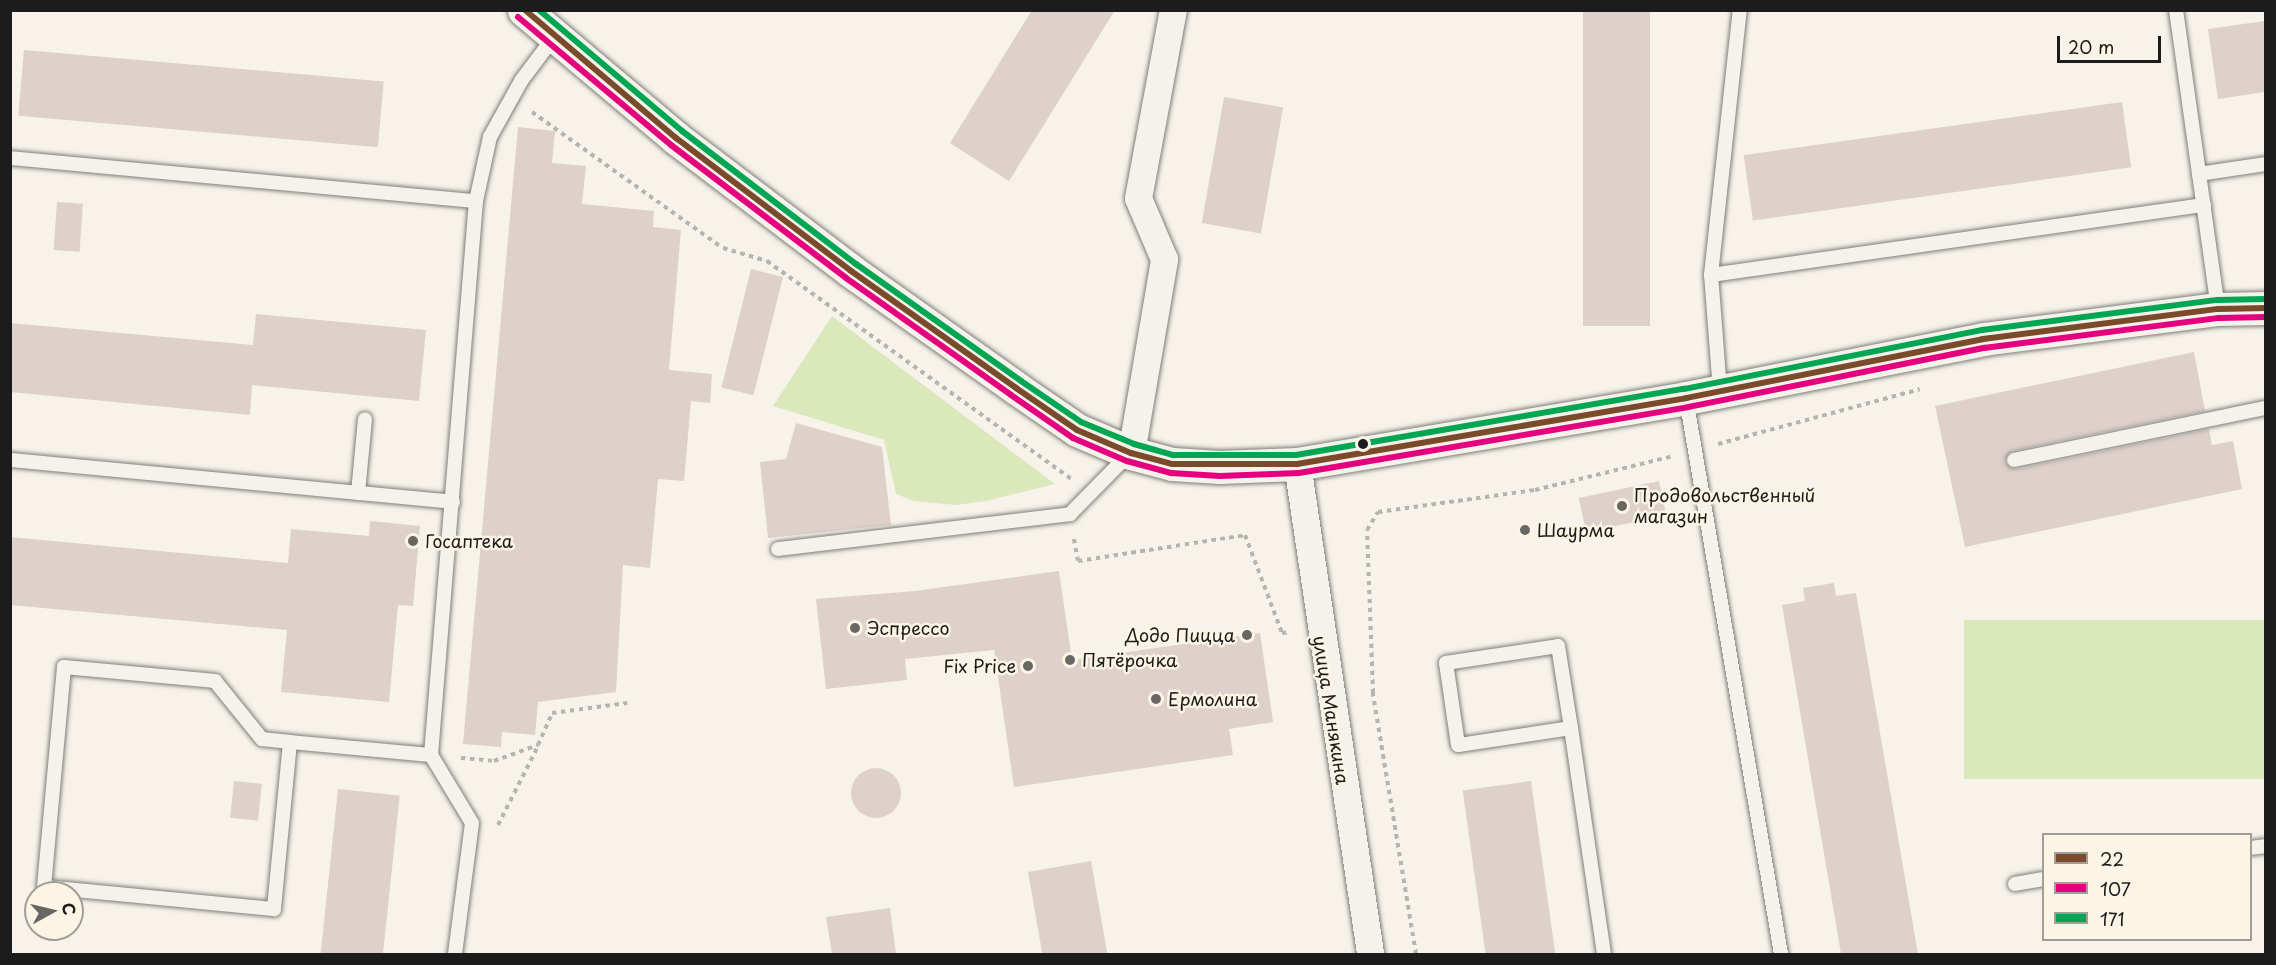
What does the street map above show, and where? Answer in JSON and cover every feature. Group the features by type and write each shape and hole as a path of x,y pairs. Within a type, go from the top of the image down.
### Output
{"main road":[{"path":"525,10 554,37 676,138 851,271 1077,430 1131,453 1181,465 1253,467 1297,464 1686,398 1983,339 2218,309 2265,308"}],"street":[{"path":"1131,453 1164,259 1138,198 1173,10"},
{"name":"улица Манякина","path":"1297,464 1318,628 1370,954"}],"lane":[{"path":"1720,391 1711,275 1740,10"},
{"path":"2176,10 2218,309"},
{"path":"455,954 472,823 432,755 476,201 490,137 511,98 554,37"},
{"path":"10,158 476,201"},
{"path":"2199,174 2265,164"},
{"path":"1711,275 2204,205"},
{"path":"1686,398 1781,954"},
{"path":"2014,460 2265,408"},
{"path":"358,493 365,418"},
{"path":"778,549 1070,514 1131,453"},
{"path":"10,460 453,501"},
{"path":"1570,728 1458,745 1446,663 1558,646 1604,954"},
{"path":"290,741 274,909 44,887 64,667 215,681 262,739 290,741 432,755"},
{"path":"2015,884 2042,879"}],"path":[{"path":"511,98 723,249 767,261 1090,492"},
{"path":"1416,954 1373,693 1367,530 1378,512 1535,490 1696,451 1932,386"},
{"path":"1070,514 1078,561 1245,536 1282,633 1318,628"},
{"path":"495,830 552,713 627,703"},
{"path":"432,755 494,761 538,745"}],"green space":[{"path":"832,316 1055,484 986,501 956,505 914,501 896,494 884,440 773,406"},
{"path":"1964,620 2265,620 2265,779 1964,779"}],"building":[{"path":"1032,10 1115,10 1009,181 950,143"},
{"path":"1583,10 1650,10 1650,326 1583,326"},
{"path":"2265,21 2265,92 2218,99 2208,29"},
{"path":"24,50 384,81 378,147 18,116"},
{"path":"1224,97 1283,107 1261,233 1202,223"},
{"path":"2122,102 2131,167 1753,221 1744,155"},
{"path":"518,127 555,131 552,163 586,166 582,204 654,211 653,227 681,230 669,370 712,374 710,403 691,401 684,481 658,479 650,568 623,565 616,692 538,702 535,735 502,732 501,747 463,744"},
{"path":"57,202 83,204 80,252 54,250"},
{"path":"751,269 783,277 754,395 721,387"},
{"path":"256,314 426,330 419,401 252,385 250,415 10,392 10,323 253,345"},
{"path":"2194,352 2205,411 2012,451 2005,462 2016,469 2209,429 2212,445 2233,441 2242,489 1965,547 1935,406"},
{"path":"796,423 882,447 891,525 768,538 760,462 786,459"},
{"name":"Продовольственный магазин","path":"1659,481 1666,515 1586,532 1579,498"},
{"path":"370,521 420,526 413,606 398,605 389,702 281,692 287,630 10,605 10,537 288,563 291,529 369,536"},
{"path":"1059,571 1072,660 1260,633 1273,722 1229,729 1233,755 1014,787 994,650 905,659 907,680 826,689 816,599 915,591"},
{"path":"1834,583 1836,596 1856,593 1918,954 1841,954 1782,605 1805,601 1803,588"},
{"path":"876,768 890,772 897,779 901,793 897,807 890,814 876,818 862,814 855,807 851,793 855,779 862,772"},
{"path":"234,781 262,784 258,821 230,818"},
{"path":"1531,781 1555,954 1486,954 1463,791"},
{"path":"338,789 400,795 383,954 321,954"},
{"path":"1091,861 1107,954 1042,954 1028,872"},
{"path":"890,908 896,954 832,954 826,917"}],"transit line":[{"name":"22","path":"525,10 676,138 851,271 1016,388 1077,430 1131,453 1172,464 1297,464 1686,398 1983,339 2218,309 2266,308"},
{"name":"171","path":"539,10 682,131 856,264 1021,381 1081,422 1134,444 1173,455 1296,455 1684,389 1982,330 2217,300 2266,299"},
{"name":"107","path":"518,17 671,145 846,278 1011,395 1073,438 1127,461 1171,473 1220,476 1299,473 1688,407 1984,348 2219,318 2266,317"}],"place":[{"name":"Продовольственный магазин","path":"1622,506"},
{"name":"Шаурма","path":"1525,530"},
{"name":"Госаптека","path":"413,541"},
{"name":"Эспрессо","path":"855,628"},
{"name":"Додо Пицца","path":"1247,635"},
{"name":"Пятёрочка","path":"1070,660"},
{"name":"Fix Price","path":"1028,666"},
{"name":"Ермолина","path":"1156,699"}]}
